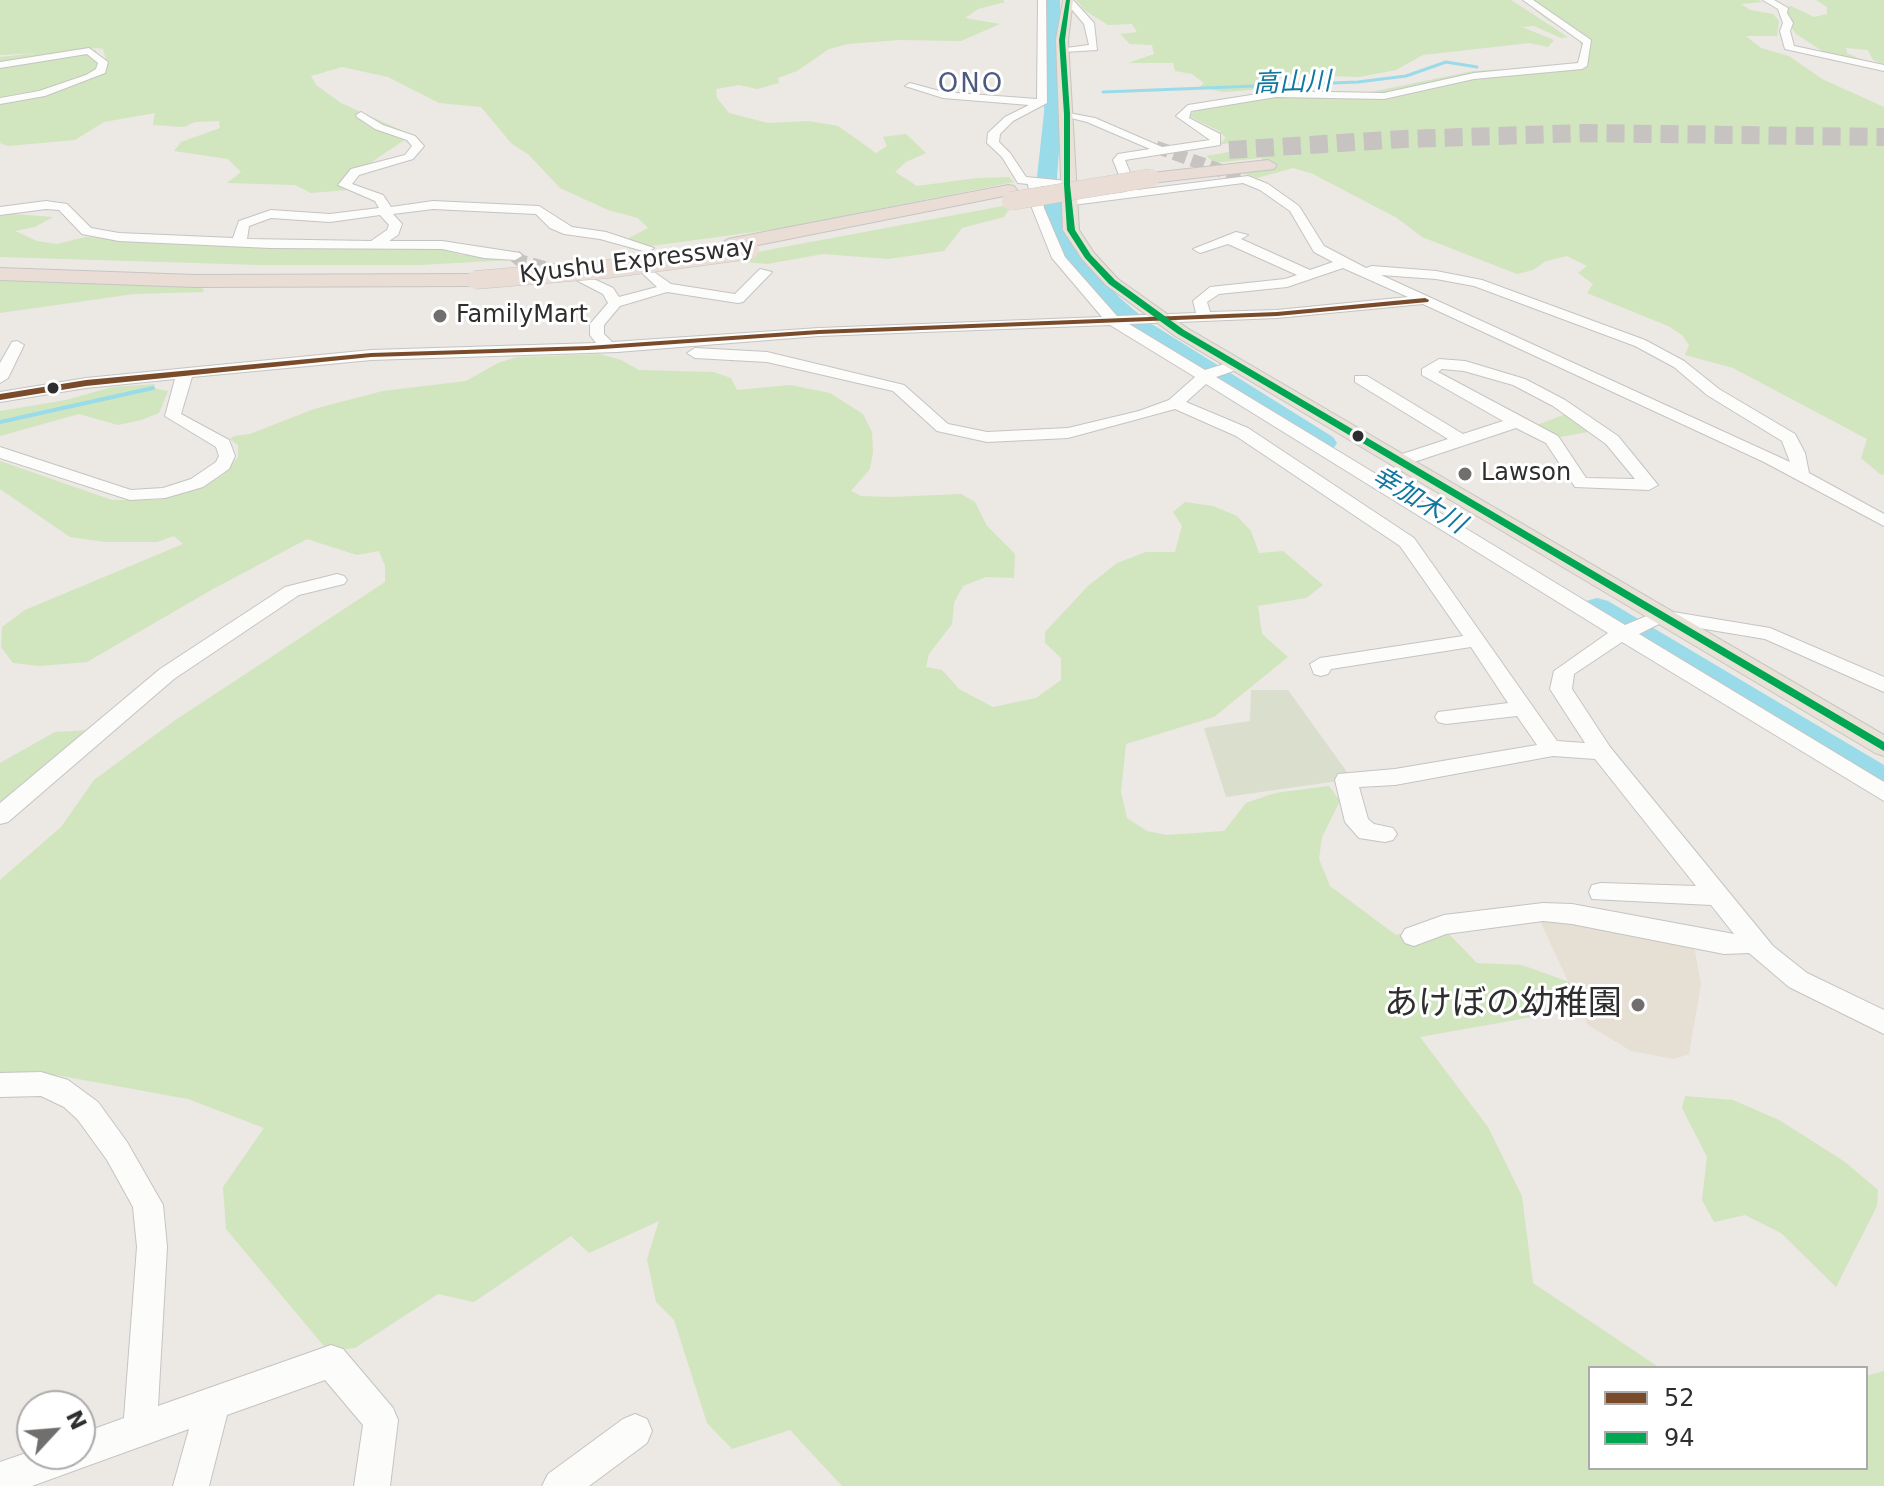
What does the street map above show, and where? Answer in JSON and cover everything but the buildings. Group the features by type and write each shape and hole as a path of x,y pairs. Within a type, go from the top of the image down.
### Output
{"highway":[{"name":"Kyushu Expressway","path":"0,265 202,273 466,276 728,245 1146,170 1229,150"},
{"name":"Kyushu Expressway","path":"1146,170 1268,165"},
{"name":"Kyushu Expressway","path":"0,274 225,281 466,276 607,269 750,250 1010,195"}],"main road":[{"path":"1068,4 1063,49 1067,109 1066,191 1071,230 1088,256 1112,282 1156,319 1232,366 1399,461 1655,618 1884,747"}],"street":[{"path":"1132,192 1119,160 1122,156 1216,143 1216,136 1181,116 1188,108 1276,94 1384,96 1474,76 1582,66 1588,42 1527,0"},
{"path":"1767,0 1783,8 1782,13 1788,23 1785,31 1790,44 1788,47 1884,68"},
{"path":"1043,103 1042,6 1068,4 1089,23 1094,48 1063,49"},
{"path":"0,65 89,51 103,62 101,71 90,77 41,94 0,101"},
{"path":"910,86 943,95 1043,103 1067,109 1156,147"},
{"path":"1043,103 1009,119 993,134 993,143 1006,155 1022,180 1066,191 1155,193 1244,179 1281,197 1295,209 1319,249 1344,263 1801,474 1882,518"},
{"path":"361,115 379,127 411,138 418,146 409,157 355,172 344,185 379,198 385,207 384,212 396,224 393,232 375,244"},
{"path":"1038,182 1038,208 1054,250 1119,320 1884,793"},
{"path":"0,211 46,205 63,207 87,231 119,237 240,243 442,245 484,254 515,256"},
{"path":"240,243 244,224 271,214 330,218 433,205 539,210 555,225 569,231 601,235 647,248"},
{"path":"1200,249 1230,235 1309,275"},
{"path":"1204,317 1200,301 1215,290 1278,284 1344,263"},
{"path":"1363,270 1403,271 1477,283 1551,313 1640,343 1679,364 1713,392 1789,438 1797,453 1801,474"},
{"path":"647,271 667,288"},
{"path":"765,272 738,299 667,288 615,303 595,330 608,346 767,357 898,388 943,428 987,437 1068,433 1175,403 1206,375 1232,366"},
{"path":"581,277 608,291 615,303"},
{"path":"0,397 86,383 371,355 608,346 819,332 1204,317 1425,300"},
{"path":"0,378 17,345"},
{"path":"1399,461 1517,422 1552,440 1581,483 1649,485 1612,440 1559,403 1519,382 1465,366 1439,364 1427,372 1517,422"},
{"path":"0,452 130,495 165,493 197,483 223,465 227,456 223,444 173,416 185,374"},
{"path":"1361,379 1460,440"},
{"path":"1175,403 1242,432 1390,528 1422,562 1550,748"},
{"path":"0,816 167,674 292,591 337,580"},
{"path":"1884,685 1770,634 1655,618 1624,633 1564,671 1561,689 1602,752 1755,943 1798,980 1884,1023"},
{"path":"1321,669 1320,664 1477,640"},
{"path":"1446,717 1522,708"},
{"path":"1385,834 1367,832 1357,822 1346,780 1395,777 1542,752 1550,748 1602,752"},
{"path":"1601,892 1717,896"},
{"path":"1414,936 1444,925 1543,912 1572,914 1724,944 1755,943"},
{"path":"0,1085 41,1084 58,1088 74,1098 88,1111 117,1151 148,1205 152,1247 140,1430"},
{"path":"96,1445 331,1361 381,1420 372,1486"},
{"path":"191,1486 213,1404"},
{"path":"560,1486 635,1431"},
{"path":"0,1480 28,1470"}],"shaded area":[{"name":"あけぼの幼稚園","path":"1537,914 1693,941 1701,984 1689,1054 1674,1059 1631,1051 1588,1025"}],"green space":[{"path":"0,0 1003,0 1005,2 978,9 965,18 1000,24 961,41 900,40 848,44 829,49 797,71 778,78 779,83 757,89 739,85 716,89 717,98 729,113 768,123 809,121 838,126 876,153 887,146 883,137 906,134 926,153 906,162 895,172 917,186 977,178 1009,177 1014,182 784,228 629,249 629,238 648,228 638,218 608,210 560,188 528,154 512,144 481,107 439,103 388,77 342,67 311,76 316,85 341,103 412,135 376,159 354,179 347,190 311,193 295,185 227,183 241,172 228,159 174,151 181,142 220,128 219,121 195,122 184,127 153,125 155,113 104,122 75,140 8,146 0,143 0,99 73,84 107,64 103,49 97,48 0,63 0,57 38,53 0,55"},
{"path":"1076,0 1511,0 1568,37 1561,38 1534,26 1522,27 1554,40 1548,47 1529,43 1423,55 1396,70 1359,77 1270,74 1258,78 1275,83 1266,89 1223,92 1200,87 1204,83 1192,74 1175,71 1173,63 1128,63 1154,54 1152,45 1130,44 1120,34 1137,32 1132,24 1108,25 1084,10"},
{"path":"1527,0 1758,0 1763,2 1741,4 1750,10 1773,14 1779,21 1777,36 1746,36 1761,48 1789,56 1822,79 1884,107 1884,474 1881,475 1861,458 1867,439 1733,368 1685,355 1689,345 1682,335 1668,326 1587,293 1593,284 1578,273 1587,266 1567,256 1546,261 1533,270 1517,274 1422,237 1397,218 1313,174 1293,168 1257,178 1236,171 1274,166 1260,158 1215,163 1206,156 1247,149 1235,142 1218,145 1226,138 1219,131 1189,116 1199,106 1295,93 1371,92 1473,71 1562,66 1580,61 1583,51 1578,37 1546,19 1535,10 1537,5"},
{"path":"1816,0 1884,0 1884,65 1873,60 1868,50 1846,48 1847,53 1866,62 1824,52 1796,34 1779,10 1791,6 1814,17 1827,14 1827,7"},
{"path":"96,50 99,70 56,87 0,97 0,64"},
{"path":"1035,200 1008,211 1004,217 962,228 944,251 888,259 823,254 767,264 745,262 736,256"},
{"path":"0,213 53,217 35,227 15,231 37,241 57,244 85,237 409,246 451,249 460,255 524,255 528,259 420,265 261,265 0,257"},
{"path":"0,278 202,287 204,292 134,294 0,313"},
{"path":"600,354 621,360 639,370 713,372 731,378 737,390 790,385 830,393 863,414 872,432 873,452 870,469 851,491 861,496 890,497 961,494 975,502 987,526 1015,554 1014,578 986,577 963,586 954,603 952,624 929,654 926,667 942,670 959,689 993,707 1036,698 1061,680 1061,658 1045,643 1045,632 1088,586 1117,563 1146,552 1175,552 1182,526 1173,512 1185,502 1213,506 1237,516 1251,531 1259,553 1283,551 1323,585 1306,598 1258,606 1262,634 1288,657 1214,717 1126,744 1121,792 1127,818 1147,831 1167,835 1224,831 1246,803 1275,793 1329,786 1340,801 1322,837 1319,859 1330,886 1396,935 1439,924 1477,963 1522,965 1572,983 1577,1009 1420,1037 1488,1127 1522,1196 1533,1283 1657,1366 1588,1366 1588,1470 1868,1470 1868,1375 1884,1371 1884,1486 842,1486 790,1430 732,1449 707,1423 674,1320 656,1302 647,1259 659,1221 589,1253 571,1236 474,1302 438,1294 355,1348 328,1351 226,1229 223,1187 264,1128 188,1099 56,1075 0,1075 0,880 61,827 94,780 174,721 385,582 385,566 379,551 357,555 307,539 87,662 40,666 13,663 1,647 2,627 25,610 183,544 174,536 157,542 105,542 70,537 0,489 0,461 112,500 159,500 205,485 223,475 238,457 238,445 230,439 234,436 250,434 314,409 383,391 466,381 498,363 517,357"},
{"path":"155,384 153,388 168,391 159,413 141,420 118,425 79,414 0,436 0,411 66,400 112,387"},
{"path":"1566,414 1593,431 1555,438 1534,426"},
{"path":"1251,690 1288,690 1352,779 1226,797 1204,728 1250,721"},
{"path":"90,730 0,805 0,763 55,732"},
{"path":"1685,1096 1733,1100 1779,1120 1845,1162 1878,1190 1877,1206 1836,1287 1781,1233 1745,1215 1714,1222 1702,1200 1707,1157 1682,1108"}],"waterway":[{"name":"幸加木川","path":"1053,0 1053,113 1047,177 1058,237 1067,255 1112,303 1139,326 1323,443"},
{"name":"高山川","path":"1103,92 1358,82 1406,76 1446,62 1477,67"},
{"path":"0,422 153,388"},
{"name":"幸加木川","path":"1597,608 1884,782"}],"tunnel":[{"path":"1229,150 1404,139 1586,133 1884,137"},
{"path":"1156,147 1244,179"},
{"path":"515,256 521,261 564,273"}],"transit line":[{"name":"94","path":"1068,0 1062,40 1071,230 1088,256 1112,282 1181,332 1884,747"},
{"name":"52","path":"0,397 86,383 371,355 588,348 819,332 1277,314 1425,300"}],"place":[{"name":"FamilyMart","path":"440,316"},
{"name":"Lawson","path":"1465,474"},
{"name":"あけぼの幼稚園","path":"1638,1005"}],"district":[{"name":"ONO","path":"971,85"}]}
